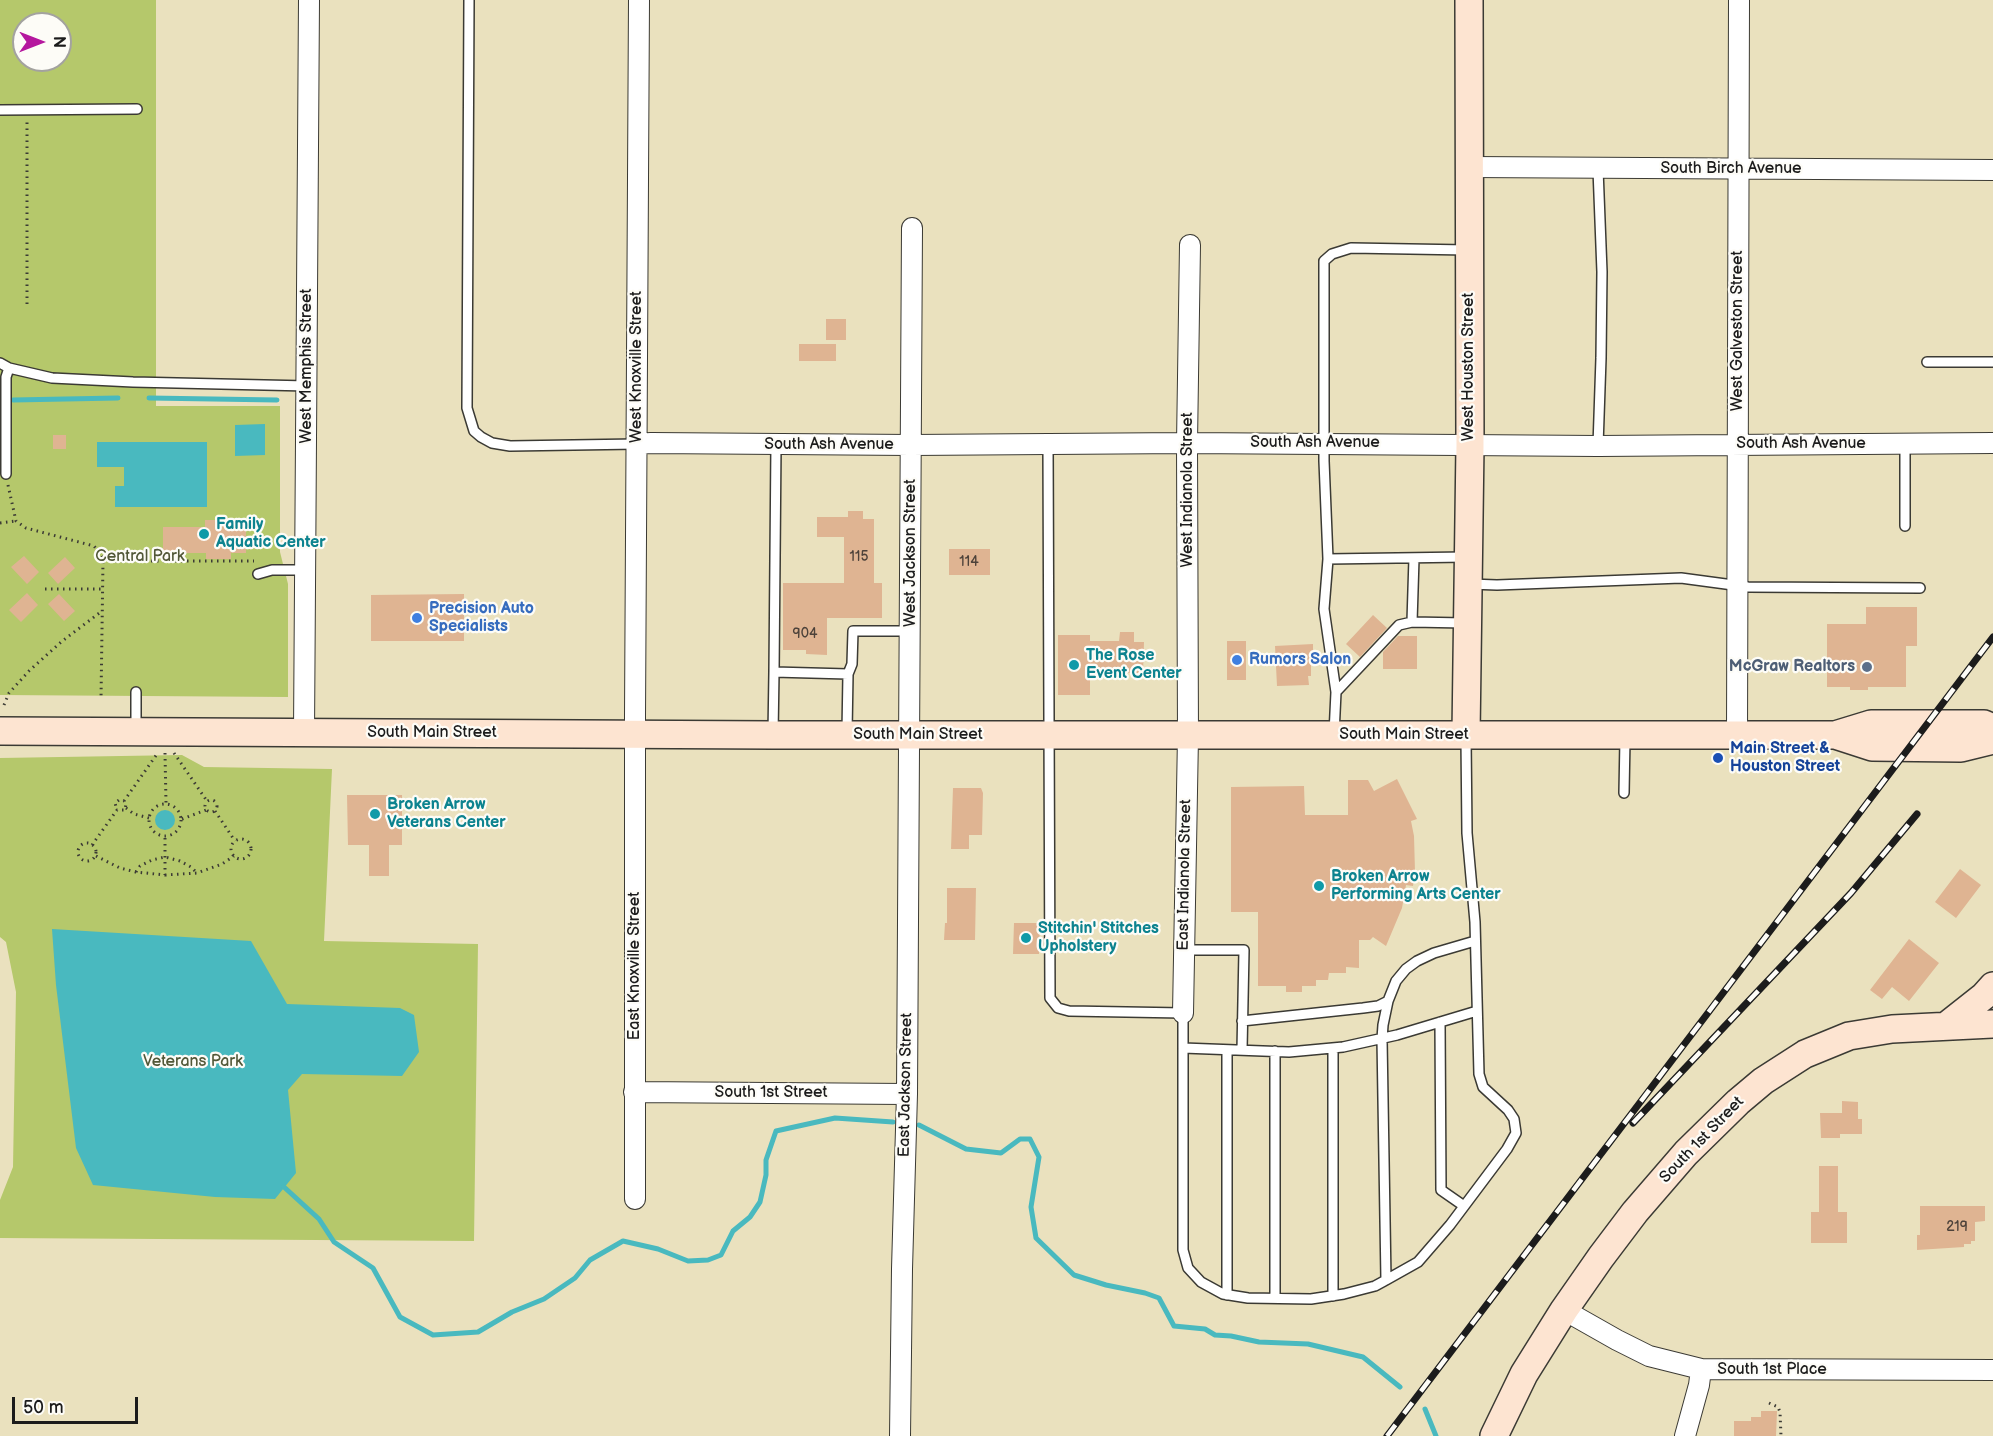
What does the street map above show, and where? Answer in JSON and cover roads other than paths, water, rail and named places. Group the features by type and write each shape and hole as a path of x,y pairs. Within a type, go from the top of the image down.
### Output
{"street":[{"name":"West Memphis Street","path":"304,732 309,0"},
{"name":"West Knoxville Street","path":"635,733 639,0"},
{"name":"West Houston Street","path":"1466,735 1470,445 1469,0"},
{"name":"West Galveston Street","path":"1737,735 1739,0"},
{"name":"South Birch Avenue","path":"1469,167 1993,170"},
{"name":"West Jackson Street","path":"909,735 912,228"},
{"name":"West Indianola Street","path":"1188,736 1187,443 1190,245"},
{"name":"South Ash Avenue","path":"637,444 1324,443 1598,446 1993,443"},
{"name":"South Main Street","path":"2,718 136,732 1188,736 1835,735 1872,747 1961,748 1989,728"},
{"name":"East Knoxville Street","path":"635,733 635,1199"},
{"name":"East Jackson Street","path":"900,1436 907,1094 909,735"},
{"name":"East Indianola Street","path":"1183,1013 1188,736"},
{"path":"1946,1026 1993,986"},
{"name":"South 1st Street","path":"1494,1436 1524,1374 1564,1310 1635,1212 1712,1125 1763,1082 1805,1054 1849,1036 1881,1030 1993,1024"},
{"name":"South 1st Street","path":"634,1092 907,1094"},
{"name":"South 1st Place","path":"1564,1310 1649,1356 1701,1369 1993,1370"},
{"path":"1684,1436 1699,1385 1701,1369"}],"lane":[{"path":"469,0 467,408 474,431 492,443 510,446 637,444"},
{"path":"0,110 137,109"},
{"path":"1598,169 1602,272 1598,446"},
{"path":"1334,736 1336,692 1324,609 1328,559 1324,443 1324,261 1332,254 1351,248 1468,250"},
{"path":"1927,362 1993,362"},
{"path":"6,474 5,365 52,378 308,386"},
{"path":"773,735 776,444"},
{"path":"1048,444 1050,998 1058,1008 1069,1011 1183,1013 1184,1250 1188,1268 1201,1282 1227,1295 1248,1298 1311,1299 1374,1286 1386,1280 1418,1262 1507,1149 1515,1133 1514,1119 1508,1110 1483,1087 1479,1074 1475,941 1467,833 1466,735"},
{"path":"1905,444 1905,526"},
{"path":"1328,559 1468,557"},
{"path":"1412,622 1414,558"},
{"path":"258,574 272,570 306,570"},
{"path":"1468,584 1497,585 1681,578 1738,585 1920,588"},
{"path":"1336,692 1399,625 1412,622 1467,623"},
{"path":"847,735 848,674 852,664 853,631 911,631"},
{"path":"774,672 848,674"},
{"path":"136,692 136,732"},
{"path":"1624,734 1624,793"},
{"path":"1386,1280 1382,1039 1388,1001 1396,981 1417,961 1434,953 1475,941"},
{"path":"1184,950 1244,950 1242,1050"},
{"path":"1242,1021 1378,1006 1388,1001"},
{"path":"1183,1048 1275,1051 1333,1048 1382,1039 1477,1011"},
{"path":"1440,1022 1441,1190 1464,1206"},
{"path":"1333,1048 1333,1296"},
{"path":"1227,1050 1227,1295"},
{"path":"1275,1051 1275,1298"}],"water":[{"path":"265,424 265,455 235,456 235,425"},
{"path":"97,442 207,442 207,507 115,507 115,486 124,486 124,467 97,467"},
{"path":"161,810 169,810 175,816 175,824 169,830 161,830 155,824 155,816"},
{"path":"52,929 251,941 287,1004 400,1008 414,1015 419,1052 402,1076 302,1074 288,1090 296,1173 275,1199 215,1197 93,1185 76,1148 56,985"}],"waterway":[{"path":"13,400 118,398"},
{"path":"149,398 277,400"},
{"path":"284,1187 319,1219 334,1242 373,1268 400,1317 433,1335 478,1332 512,1312 544,1299 575,1278 590,1260 623,1241 658,1249 688,1261 708,1260 721,1255 733,1231 750,1217 760,1202 766,1175 766,1160 776,1131 835,1118 893,1122"},
{"path":"919,1125 966,1149 1001,1153 1020,1139 1030,1139 1039,1157 1031,1207 1036,1238 1074,1275 1159,1298 1174,1326 1205,1329 1215,1335 1259,1342 1308,1344 1363,1357 1400,1387"},
{"path":"1425,1409 1436,1436"}],"railway":[{"path":"1387,1436 1993,637"},
{"path":"1633,1123 1851,893 1917,814"}],"place":[{"name":"Family Aquatic Center","path":"204,534"},
{"name":"Precision Auto Specialists","path":"417,618"},
{"name":"Rumors Salon","path":"1237,660"},
{"name":"The Rose Event Center","path":"1074,665"},
{"name":"McGraw Realtors","path":"1867,667"},
{"name":"Main Street & Houston Street","path":"1718,758"},
{"name":"Broken Arrow Veterans Center","path":"375,814"},
{"name":"Broken Arrow Performing Arts Center","path":"1319,886"},
{"name":"Stitchin' Stitches Upholstery","path":"1026,938"}],"park label":[{"name":"Central Park","path":"140,557"},
{"name":"Veterans Park","path":"193,1062"}]}
